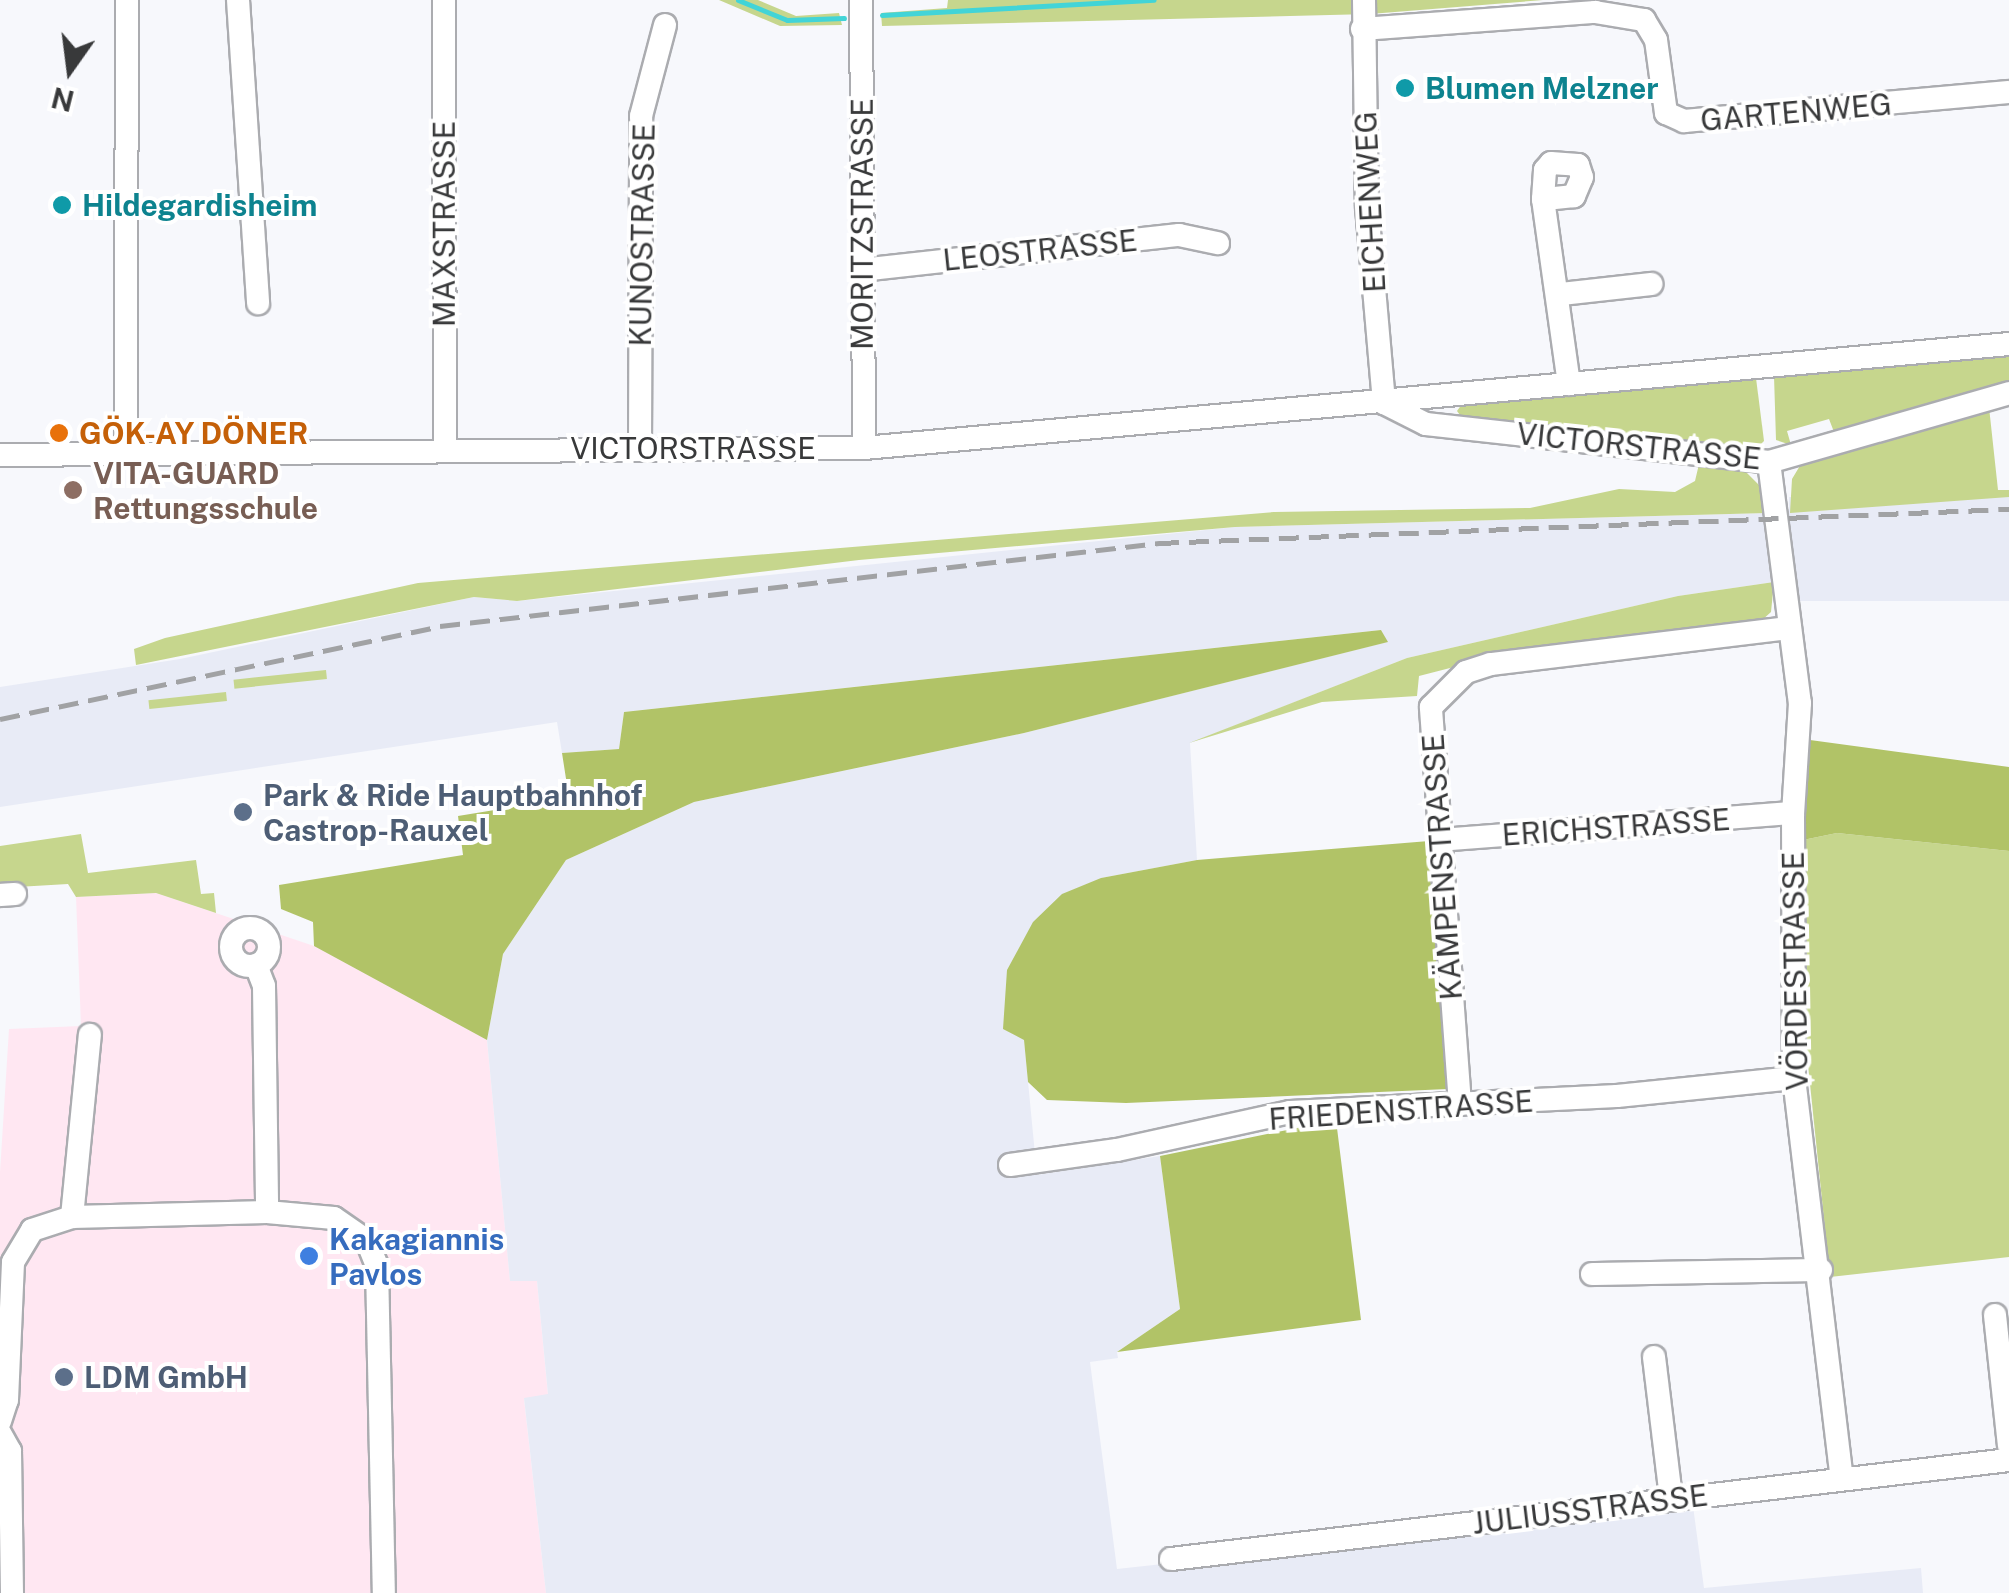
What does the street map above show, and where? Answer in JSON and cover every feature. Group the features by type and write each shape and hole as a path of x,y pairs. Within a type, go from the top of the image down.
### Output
{"street":[{"path":"126,0 126,450"},
{"path":"238,0 258,303"},
{"name":"MAXSTRASSE","path":"444,0 444,448"},
{"name":"MORITZSTRASSE","path":"861,0 864,448"},
{"name":"EICHENWEG","path":"1364,0 1366,208 1384,403"},
{"name":"GARTENWEG","path":"1362,29 1595,12 1644,20 1656,40 1666,113 1684,121 2009,92"},
{"name":"KUNOSTRASSE","path":"640,449 640,116 665,25"},
{"path":"1543,199 1552,280 1561,294 1569,384"},
{"name":"LEOSTRASSE","path":"861,270 1179,235 1218,243"},
{"path":"1561,294 1651,284"},
{"name":"VICTORSTRASSE","path":"0,455 126,450 864,448 2009,344"},
{"name":"VICTORSTRASSE","path":"1384,403 1426,424 1769,462 2009,393"},
{"name":"VÖRDESTRASSE","path":"1769,462 1800,703 1792,813 1794,1078 1821,1270 1842,1479"},
{"name":"KÄMPENSTRASSE","path":"1460,1104 1431,707 1466,672 1491,664 1790,628"},
{"name":"ERICHSTRASSE","path":"1439,840 1792,813"},
{"path":"235,921 234,956 256,965 264,986 267,1212"},
{"path":"72,1217 90,1035"},
{"name":"FRIEDENSTRASSE","path":"1010,1164 1117,1150 1290,1112 1698,1090 1794,1078"},
{"path":"0,1422 8,1400 12,1262 32,1230 72,1217 267,1212 334,1218 367,1241 377,1266 384,1593"},
{"path":"1592,1274 1821,1270"},
{"path":"1995,1315 2009,1445"},
{"path":"1654,1357 1671,1498"},
{"path":"0,1433 10,1451 12,1593"},
{"name":"JULIUSSTRASSE","path":"1171,1560 2009,1460"}],"shaded area":[{"path":"1789,497 2009,497 2009,601 1789,601"},
{"path":"1767,513 1774,582 1678,596 1407,658 1190,743 1197,860 1101,878 1024,1040 1037,1175 1160,1156 1180,1309 1117,1352 1118,1358 1090,1362 1117,1569 1693,1506 1704,1588 1921,1568 1923,1593 546,1593 524,1398 548,1394 537,1281 510,1281 487,1040 503,954 566,860 694,802 1024,733 1387,642 1381,630 624,712 619,749 562,753 557,722 0,807 0,687 180,659 474,597 517,601 1235,527"},
{"path":"156,893 314,946 487,1040 510,1281 537,1281 548,1395 524,1399 546,1593 0,1593 0,1172 9,1029 81,1026 76,897"}],"green space":[{"path":"719,0 758,0 796,16 839,13 842,25 780,26"},
{"path":"948,0 1543,0 1370,14 882,26 881,13 947,8"},
{"path":"2009,355 2009,381 1834,432 1829,419 1787,431 1791,445 1776,440 1774,376"},
{"path":"1756,378 1764,441 1757,448 1463,419 1457,411 1462,404"},
{"path":"1989,407 1998,490 2009,490 2009,497 1790,513 1792,479 1801,464"},
{"path":"1699,464 1745,471 1760,486 1767,513 1235,527 859,560 517,601 474,597 136,665 134,649 165,638 418,583 1274,512 1530,508 1619,489 1675,492 1695,481"},
{"path":"1774,582 1771,612 1761,621 1485,659 1419,676 1417,696 1322,702 1189,743 1407,658 1678,596"},
{"path":"1381,630 1388,642 1024,733 694,802 566,860 503,954 487,1040 314,946 313,922 281,909 279,885 463,855 458,816 569,798 562,753 619,749 624,712"},
{"path":"326,670 327,679 234,689 234,680"},
{"path":"226,692 227,701 149,709 148,700"},
{"path":"1810,740 2009,767 2009,851 1837,833 1803,840"},
{"path":"1837,833 2009,851 2009,1257 1830,1277 1798,968 1803,840"},
{"path":"81,834 88,873 196,860 201,894 214,893 216,913 156,893 76,897 68,884 0,888 0,846"},
{"path":"1429,841 1448,1089 1126,1103 1047,1100 1028,1082 1024,1040 1003,1029 1007,970 1033,922 1062,894 1101,878 1197,860"},
{"path":"1336,1120 1361,1320 1117,1352 1180,1309 1160,1156"}],"waterway":[{"path":"738,0 787,20 844,18"},
{"path":"882,15 1154,0"}],"railway":[{"path":"0,719 440,626 1159,543 2009,509"}],"place":[{"name":"Blumen Melzner","path":"1405,88"},
{"name":"Hildegardisheim","path":"62,205"},
{"name":"GÖK-AY DÖNER","path":"59,433"},
{"name":"VITA-GUARD Rettungsschule","path":"73,490"},
{"name":"Park & Ride Hauptbahnhof Castrop-Rauxel","path":"243,812"},
{"name":"Kakagiannis Pavlos","path":"309,1256"},
{"name":"LDM GmbH","path":"64,1377"}]}
